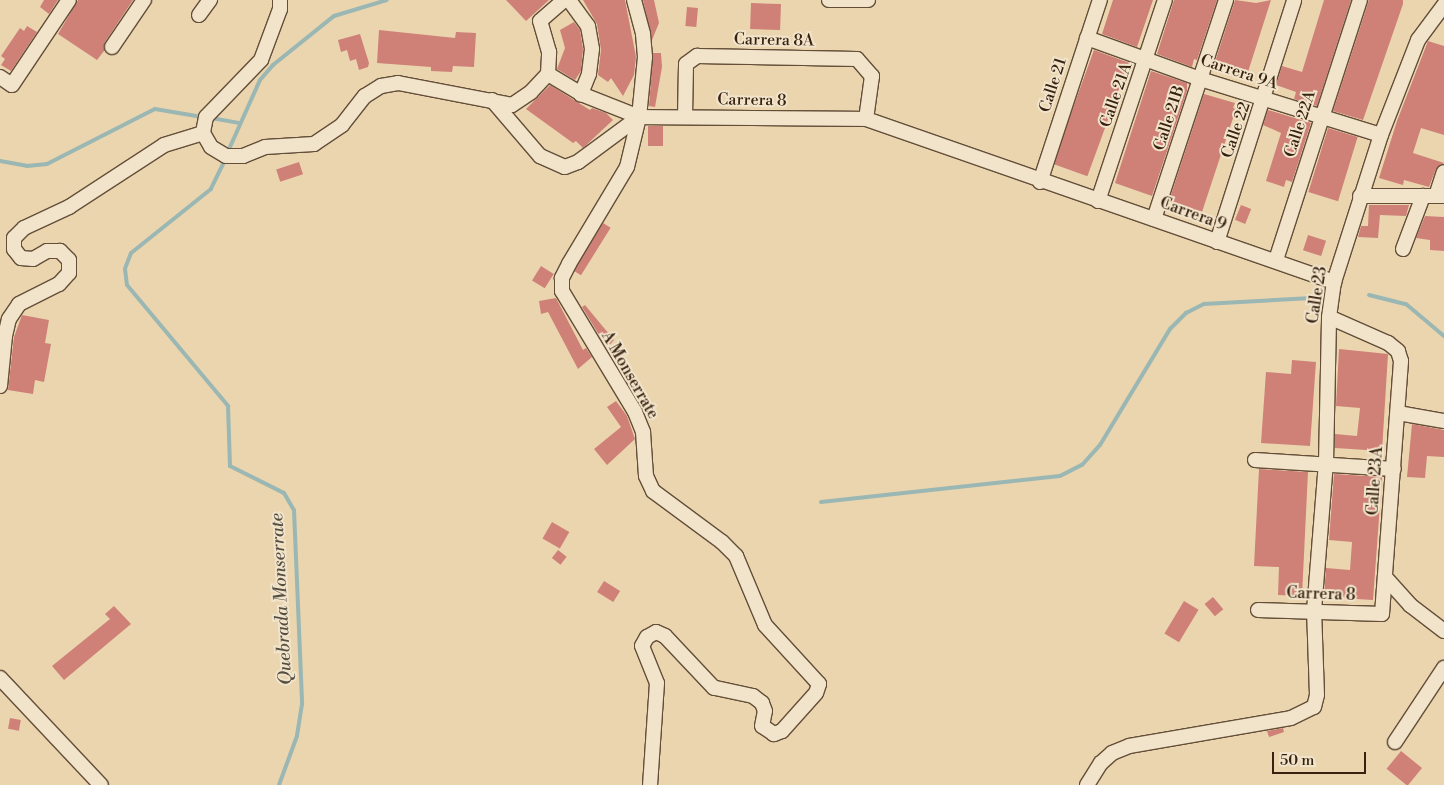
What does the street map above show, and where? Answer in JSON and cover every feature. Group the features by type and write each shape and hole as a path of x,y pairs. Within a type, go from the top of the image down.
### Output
{"street":[{"path":"0,77 12,85 69,0"},
{"path":"199,15 210,0"},
{"path":"280,0 280,9 261,60 216,104 206,117 203,134 211,147 226,156 243,156 265,147 314,144 342,125 365,96 381,86 398,84 512,105 530,92 548,74 549,52 540,21 564,0"},
{"path":"569,0 588,26 592,49 589,74 581,94"},
{"path":"492,100 540,156 552,164 565,167 578,162 639,117 645,57 643,34 634,0"},
{"path":"829,0 868,0"},
{"name":"Calle 21","path":"1040,182 1100,0"},
{"name":"Calle 21A","path":"1098,201 1165,0"},
{"name":"Calle 21B","path":"1154,219 1226,0"},
{"name":"Calle 22","path":"1216,242 1264,100 1294,0"},
{"name":"Calle 22A","path":"1276,260 1320,116 1360,0"},
{"path":"112,47 143,1"},
{"name":"Calle 23","path":"1086,785 1101,763 1112,753 1129,746 1291,718 1314,707 1317,695 1314,611 1326,463 1328,317 1334,282 1381,135 1418,40 1444,5"},
{"name":"Carrera 9A","path":"1087,38 1147,58 1200,79 1381,135"},
{"name":"Carrera 8A","path":"685,117 686,64 691,57 857,59 872,76 866,119"},
{"path":"548,74 581,94 639,117"},
{"name":"Carrera 8","path":"639,117 866,119 1040,182"},
{"name":"A Monserrate","path":"639,117 627,167 569,264 562,278 562,291 635,412 643,432 646,476 653,491 722,542 736,556 765,625 819,684 816,693 788,725 774,734 762,726 764,711 762,703 753,696 714,688 665,636 656,632 648,637 642,646 657,684 650,785"},
{"path":"0,386 5,336 10,319 18,304 59,284 70,273 69,260 60,251 47,251 33,259 21,258 14,249 14,238 24,228 69,207 164,145 203,134"},
{"path":"1402,249 1434,196 1444,172"},
{"name":"Carrera 9","path":"1040,182 1154,219 1216,242 1276,260 1334,282"},
{"path":"1360,196 1434,196"},
{"name":"Calle 23A","path":"1328,317 1398,350 1401,361 1382,614"},
{"path":"1398,413 1444,421"},
{"path":"1255,460 1326,463 1394,469"},
{"path":"1385,577 1410,605 1444,631"},
{"name":"Carrera 8","path":"1258,610 1382,614"},
{"path":"1395,742 1444,668"},
{"path":"0,678 101,785"}],"building":[{"path":"44,0 58,0 49,14 40,7"},
{"path":"78,0 133,0 105,42 104,51 97,60 58,34"},
{"path":"506,0 549,0 526,21"},
{"path":"583,0 625,0 636,57 634,75 623,96 611,78 608,82 598,75 601,50 597,24"},
{"path":"643,0 654,0 659,23 652,40"},
{"path":"1113,0 1153,0 1137,47 1102,34"},
{"path":"1174,0 1217,0 1197,60 1194,59 1192,67 1157,54"},
{"path":"1235,0 1256,3 1271,0 1247,75 1214,65"},
{"path":"1324,0 1351,0 1317,106 1294,99 1296,92 1276,85 1282,66 1302,72"},
{"path":"1369,0 1403,0 1403,4 1363,120 1333,111"},
{"path":"751,3 781,4 780,30 750,29"},
{"path":"687,7 698,8 696,27 685,26"},
{"path":"574,22 580,30 583,49 581,71 575,80 557,69 565,48 560,30"},
{"path":"27,26 37,32 11,71 1,65 5,59 1,56 20,28 24,31"},
{"path":"379,30 455,38 456,32 476,33 474,67 453,66 452,72 431,71 431,67 377,63"},
{"path":"360,34 369,63 368,67 359,70 356,59 350,61 347,50 341,52 338,40"},
{"path":"1428,41 1444,46 1444,135 1421,128 1413,153 1444,163 1436,169 1429,187 1404,180 1403,185 1379,178 1397,121"},
{"path":"1094,50 1129,63 1087,176 1053,164"},
{"path":"653,53 661,53 662,67 655,107 649,106"},
{"path":"1151,71 1187,83 1187,91 1152,196 1115,183"},
{"path":"550,85 590,110 592,108 606,113 613,120 583,148 576,141 573,143 526,109"},
{"path":"1204,94 1235,103 1233,108 1236,109 1202,212 1169,201"},
{"path":"1268,110 1311,123 1292,182 1286,180 1284,187 1266,181 1281,133 1263,125"},
{"path":"648,126 663,126 663,146 648,146"},
{"path":"1328,128 1358,137 1338,201 1308,192"},
{"path":"299,162 303,174 280,182 276,169"},
{"path":"1241,205 1251,209 1245,224 1235,220"},
{"path":"1369,205 1409,205 1406,216 1380,215 1378,238 1358,237 1361,226 1368,226"},
{"path":"1425,216 1444,217 1444,251 1430,250 1430,240 1416,238"},
{"path":"603,223 611,228 581,275 573,270"},
{"path":"1308,235 1326,241 1321,256 1303,250"},
{"path":"541,266 554,274 545,288 532,280"},
{"path":"556,298 583,350 586,348 592,357 578,369 548,312 541,314 539,301"},
{"path":"585,305 614,340 607,348 582,307"},
{"path":"22,315 49,320 45,343 51,344 44,382 35,380 33,394 8,390 14,337"},
{"path":"1339,349 1388,354 1382,451 1335,448 1335,434 1357,436 1360,408 1336,406"},
{"path":"1292,360 1316,362 1310,446 1261,443 1266,372 1291,374"},
{"path":"616,401 627,416 635,439 607,465 594,449 621,427 607,407"},
{"path":"1412,424 1444,430 1444,457 1427,456 1425,478 1407,477"},
{"path":"1259,469 1308,472 1302,596 1278,595 1279,567 1254,566"},
{"path":"1334,474 1382,477 1373,600 1324,597 1326,568 1350,570 1352,542 1329,540"},
{"path":"552,522 569,532 560,548 542,538"},
{"path":"558,550 567,557 561,565 552,558"},
{"path":"604,581 620,591 613,602 597,592"},
{"path":"1213,597 1223,609 1215,616 1205,604"},
{"path":"1184,601 1199,610 1179,642 1164,634"},
{"path":"114,606 131,624 64,680 52,666 110,619 105,614"},
{"path":"10,718 21,720 19,731 8,729"},
{"path":"1283,728 1284,732 1269,737 1267,731"},
{"path":"1401,751 1422,768 1408,785 1387,769"}],"waterway":[{"name":"Quebrada Monserrate","path":"230,147 260,80 273,65 334,16 387,0"},
{"path":"0,161 27,166 47,164 155,109 196,116"},
{"path":"211,118 239,123"},
{"name":"Quebrada Monserrate","path":"224,162 211,189 131,253 125,269 127,285 228,406 230,466 284,493 294,510 302,704 297,736 279,785"},
{"path":"1369,295 1406,304 1444,336"},
{"path":"821,502 1060,476 1082,465 1100,445 1170,329 1186,313 1204,304 1312,298"}]}
